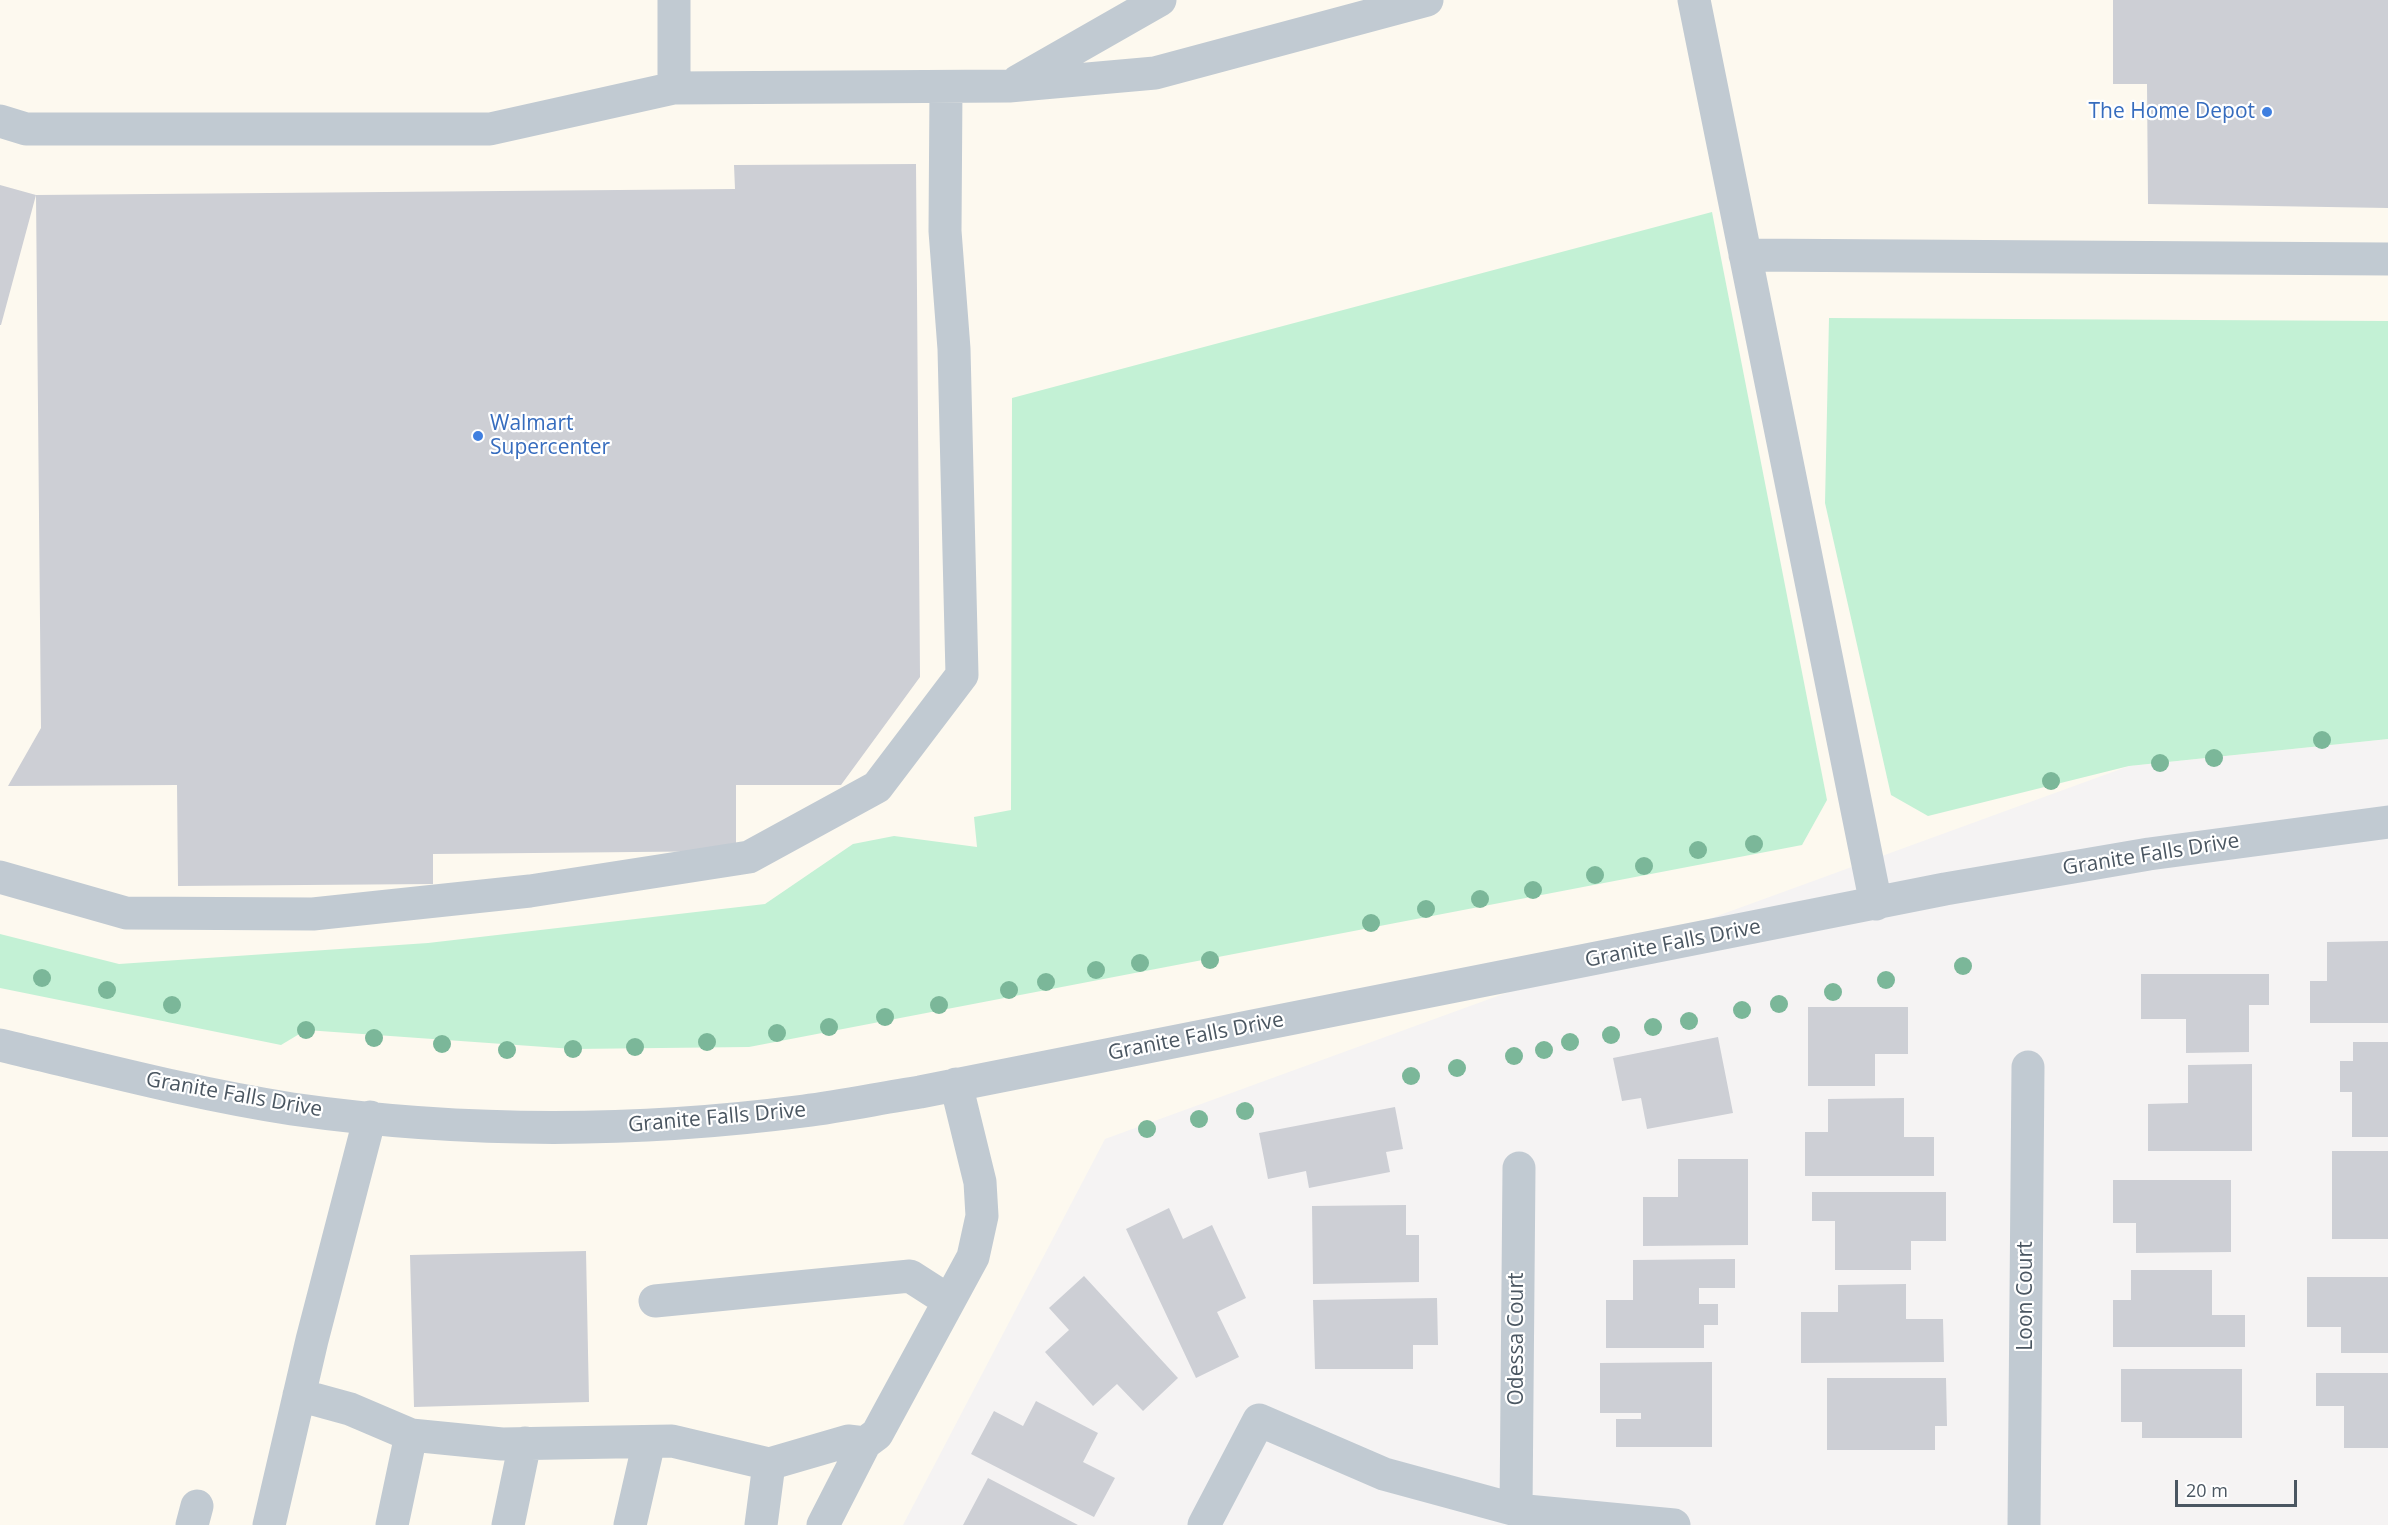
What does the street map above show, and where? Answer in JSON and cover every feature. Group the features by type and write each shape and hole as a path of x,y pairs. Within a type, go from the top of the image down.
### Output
{"street":[{"path":"674,0 674,88"},
{"path":"1009,86 1160,0"},
{"path":"0,121 26,129 490,129 674,88 1009,86 1155,73 1427,0"},
{"path":"1694,0 1876,904"},
{"path":"0,877 126,913 313,914 530,891 749,857 877,787 962,675 954,348 945,231 946,87"},
{"path":"1745,255 2388,259"},
{"name":"Granite Falls Drive","path":"0,1045 197,1092 292,1108 420,1123 549,1128 677,1124 805,1111 956,1084 1945,889 2149,854 2388,822"},
{"name":"Loon Court","path":"2024,1525 2028,1067"},
{"path":"823,1525 865,1443 877,1434 973,1257 982,1216 980,1182 956,1084"},
{"path":"269,1525 299,1395 370,1117"},
{"name":"Odessa Court","path":"1516,1510 1519,1168"},
{"path":"655,1301 910,1276 949,1301"},
{"path":"299,1395 350,1409 411,1435 502,1444 672,1441 769,1464 848,1441 865,1443"},
{"path":"1204,1525 1259,1420 1384,1474 1516,1510 1674,1525"},
{"path":"392,1525 411,1435"},
{"path":"630,1525 649,1442"},
{"path":"508,1525 525,1443"},
{"path":"761,1525 769,1464"}],"shaded area":[{"path":"0,0 2388,0 2388,739 2129,766 1105,1139 903,1525 0,1525"}],"green space":[{"path":"1712,212 1827,800 1802,845 749,1047 573,1049 306,1030 281,1045 0,988 0,934 119,964 428,943 765,904 853,844 894,836 977,847 974,817 1011,810 1012,398"},
{"path":"1829,318 2388,321 2388,739 2129,766 1928,816 1891,795 1825,503"}],"building":[{"name":"The Home Depot","path":"2113,0 2388,0 2388,208 2148,204 2147,84 2113,84"},
{"name":"Walmart Supercenter","path":"916,164 920,677 841,785 736,785 736,851 433,854 433,884 178,886 177,785 8,786 41,728 36,195 735,189 734,165"},
{"path":"0,185 36,195 1,325 0,325"},
{"path":"2388,941 2388,1023 2310,1023 2310,981 2327,981 2327,942"},
{"path":"2141,974 2269,974 2269,1005 2249,1005 2249,1052 2186,1053 2186,1019 2141,1019"},
{"path":"1808,1007 1908,1007 1908,1054 1875,1054 1875,1086 1808,1086"},
{"path":"1718,1037 1733,1113 1647,1129 1641,1098 1622,1101 1613,1058"},
{"path":"2353,1042 2388,1042 2388,1137 2352,1137 2352,1092 2340,1092 2340,1061 2353,1061"},
{"path":"2252,1064 2252,1151 2148,1151 2148,1104 2188,1103 2188,1065"},
{"path":"1904,1098 1904,1137 1934,1137 1934,1176 1805,1176 1805,1132 1828,1132 1828,1099"},
{"path":"1395,1107 1403,1149 1386,1152 1390,1172 1309,1188 1306,1171 1268,1179 1259,1133"},
{"path":"2332,1151 2388,1151 2388,1239 2332,1239"},
{"path":"1678,1159 1748,1159 1748,1245 1643,1246 1643,1197 1678,1197"},
{"path":"2113,1180 2231,1180 2231,1252 2136,1253 2136,1223 2113,1223"},
{"path":"1812,1192 1946,1192 1946,1241 1911,1241 1911,1270 1835,1270 1835,1221 1812,1221"},
{"path":"1406,1205 1406,1235 1419,1235 1419,1282 1313,1284 1312,1206"},
{"path":"1169,1208 1183,1239 1212,1225 1246,1298 1217,1312 1239,1357 1196,1378 1126,1229"},
{"path":"586,1251 589,1402 414,1407 410,1255"},
{"path":"1735,1259 1735,1288 1699,1288 1699,1304 1718,1304 1718,1325 1704,1325 1704,1348 1606,1348 1606,1300 1633,1300 1633,1260"},
{"path":"2131,1270 2212,1270 2212,1315 2245,1315 2245,1347 2113,1347 2113,1300 2131,1300"},
{"path":"1084,1276 1178,1378 1143,1411 1117,1384 1093,1406 1045,1352 1069,1330 1049,1308"},
{"path":"2307,1277 2388,1277 2388,1353 2341,1353 2341,1327 2307,1327"},
{"path":"1906,1284 1906,1319 1943,1319 1944,1362 1801,1363 1801,1312 1838,1312 1838,1285"},
{"path":"1437,1298 1438,1345 1413,1345 1413,1369 1315,1369 1313,1300"},
{"path":"1712,1362 1712,1447 1616,1447 1616,1419 1641,1419 1641,1413 1600,1413 1600,1363"},
{"path":"2121,1369 2242,1369 2242,1438 2142,1438 2142,1422 2121,1422"},
{"path":"2316,1373 2388,1373 2388,1448 2344,1448 2344,1406 2316,1406"},
{"path":"1827,1378 1946,1378 1947,1426 1935,1426 1935,1450 1827,1450"},
{"path":"1036,1401 1098,1433 1083,1462 1115,1478 1094,1517 971,1454 994,1411 1023,1426"},
{"path":"988,1478 1078,1525 963,1525"}],"place":[{"name":"The Home Depot","path":"2267,112"},
{"name":"Walmart Supercenter","path":"478,436"}]}
